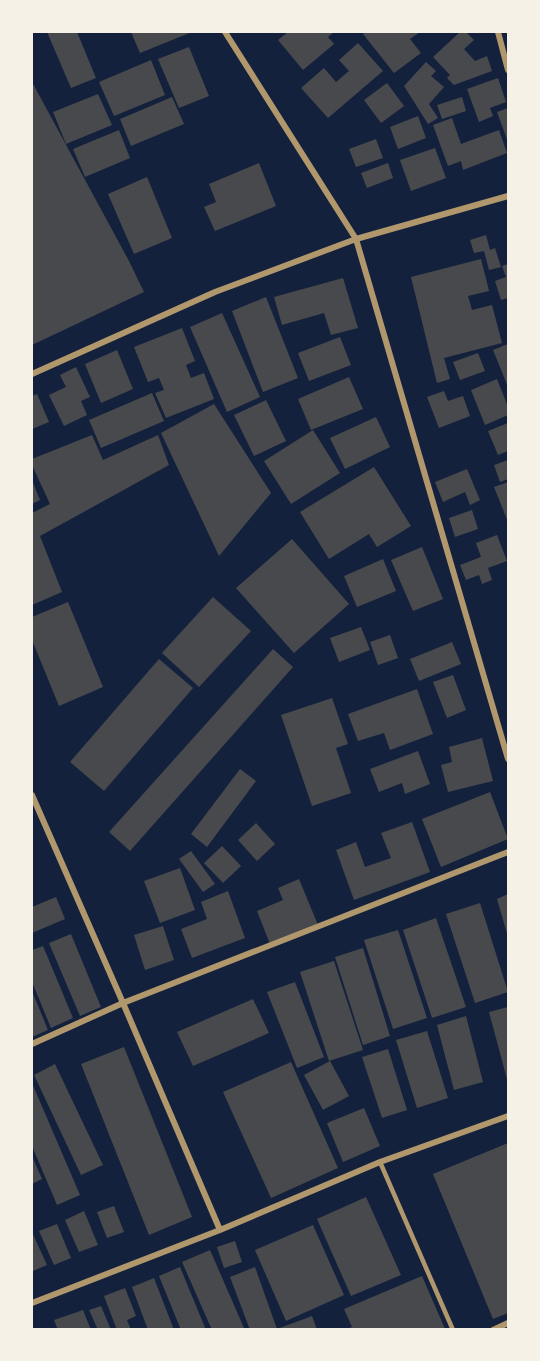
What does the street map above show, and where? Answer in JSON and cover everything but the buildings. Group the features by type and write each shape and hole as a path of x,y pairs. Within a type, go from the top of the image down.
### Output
{"street":[{"path":"225,32 356,239 506,743 508,759"},
{"path":"498,32 508,70"},
{"path":"32,374 215,292 356,239 508,196"},
{"path":"32,798 220,1230"},
{"path":"32,1044 123,1004 508,852"},
{"path":"32,1304 220,1230 380,1162 508,1116"},
{"path":"493,1329 508,1323"}],"lane":[{"path":"380,1162 453,1329"}]}
